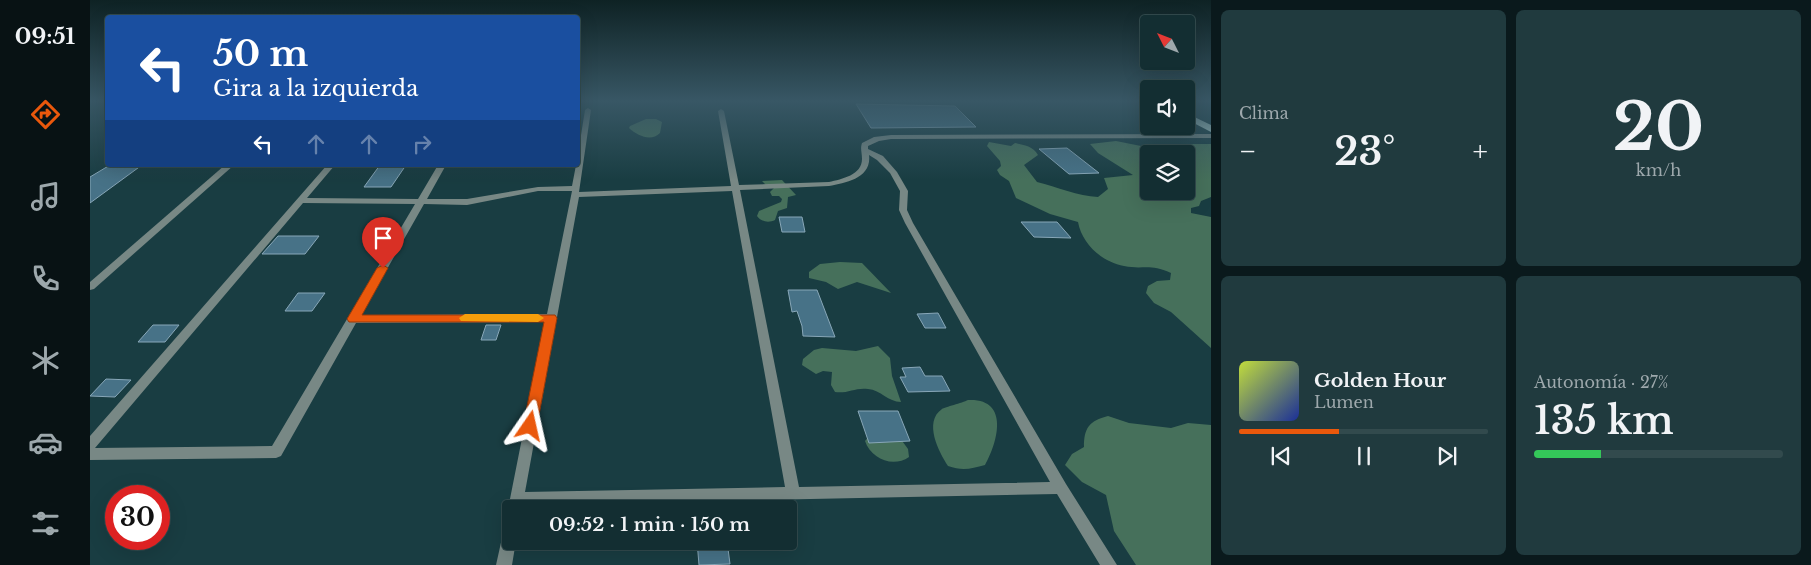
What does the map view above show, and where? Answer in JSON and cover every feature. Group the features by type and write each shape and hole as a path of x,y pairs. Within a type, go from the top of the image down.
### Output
{"street":[{"path":"724,127 793,493"},
{"path":"302,200 467,202 538,189 576,191 829,184 848,180 864,167 866,160 864,150 870,141 891,137 1211,136"},
{"path":"864,150 880,158 893,172 904,190 903,210 909,223 1062,488 1109,565"},
{"path":"90,288 228,167"},
{"path":"90,445 329,167"},
{"path":"90,454 276,452 441,167"},
{"path":"517,500 550,318 576,191 578,167"},
{"path":"354,319 550,318"},
{"path":"617,500 793,493 1062,488"},
{"path":"504,565 507,550"}],"green space":[{"path":"661,127 660,133 653,137 644,137 629,128"},
{"path":"1116,141 1140,146 1140,200 1195,200 1195,145 1170,145 1211,144 1211,197 1201,201 1199,206 1191,208 1191,213 1211,217 1211,348 1171,312 1154,303 1146,293 1148,286 1157,281 1170,280 1171,273 1152,267 1131,267 1108,261 1089,245 1080,230 1078,222 1050,214 1016,198 1009,181 1000,175 997,170 1001,166 1000,161 987,146 989,142 1011,146 1015,143 1028,146 1038,155 1024,165 1037,182 1075,193 1098,197 1108,189 1104,178 1133,175 1098,153 1090,144"},
{"path":"782,180 796,195 788,197 787,208 778,211 775,220 763,221 757,216 759,211 781,202 782,199 779,196 772,196 770,192 774,188 767,186 762,181"},
{"path":"840,262 862,263 891,293 857,282 838,289 826,282 809,278 809,272 820,264"},
{"path":"878,346 890,358 892,376 901,402 868,389 835,392 831,385 832,372 823,371 816,374 802,365 803,359 814,350 822,348 856,351"},
{"path":"968,400 981,401 990,406 995,414 997,423 996,434 994,445 985,465 958,469 948,466 937,445 933,429 934,421 936,415 942,409"},
{"path":"1108,416 1129,423 1171,428 1188,423 1211,425 1211,565 1136,565 1114,531 1106,495 1082,482 1065,465 1072,454 1084,447 1085,435 1089,426 1096,420"},
{"path":"869,436 900,438 908,449 909,457 896,462 890,462 877,457 872,453 865,441"}],"building":[{"path":"871,127 937,127 871,128"},
{"path":"1067,148 1099,173 1069,174 1039,149"},
{"path":"107,167 139,167 90,203 90,177"},
{"path":"379,167 405,167 391,187 364,187"},
{"path":"779,217 802,217 805,232 782,232"},
{"path":"1021,222 1057,222 1071,238 1034,237"},
{"path":"278,236 319,236 305,254 262,254"},
{"path":"788,290 817,290 835,337 803,336 797,311 792,312"},
{"path":"298,293 325,293 312,311 285,311"},
{"path":"938,313 946,328 925,328 917,314"},
{"path":"153,325 179,325 165,342 138,342"},
{"path":"486,325 501,325 496,340 481,340"},
{"path":"920,367 925,376 942,376 950,391 908,392 900,377 906,377 902,368"},
{"path":"106,379 131,380 115,397 90,396"},
{"path":"858,411 898,411 910,441 869,443"},
{"path":"698,550 728,550 730,564 699,565"}],"slow traffic":[{"path":"465,318 538,318"}],"route":[{"path":"383,268 354,319 550,318 530,426"}]}
